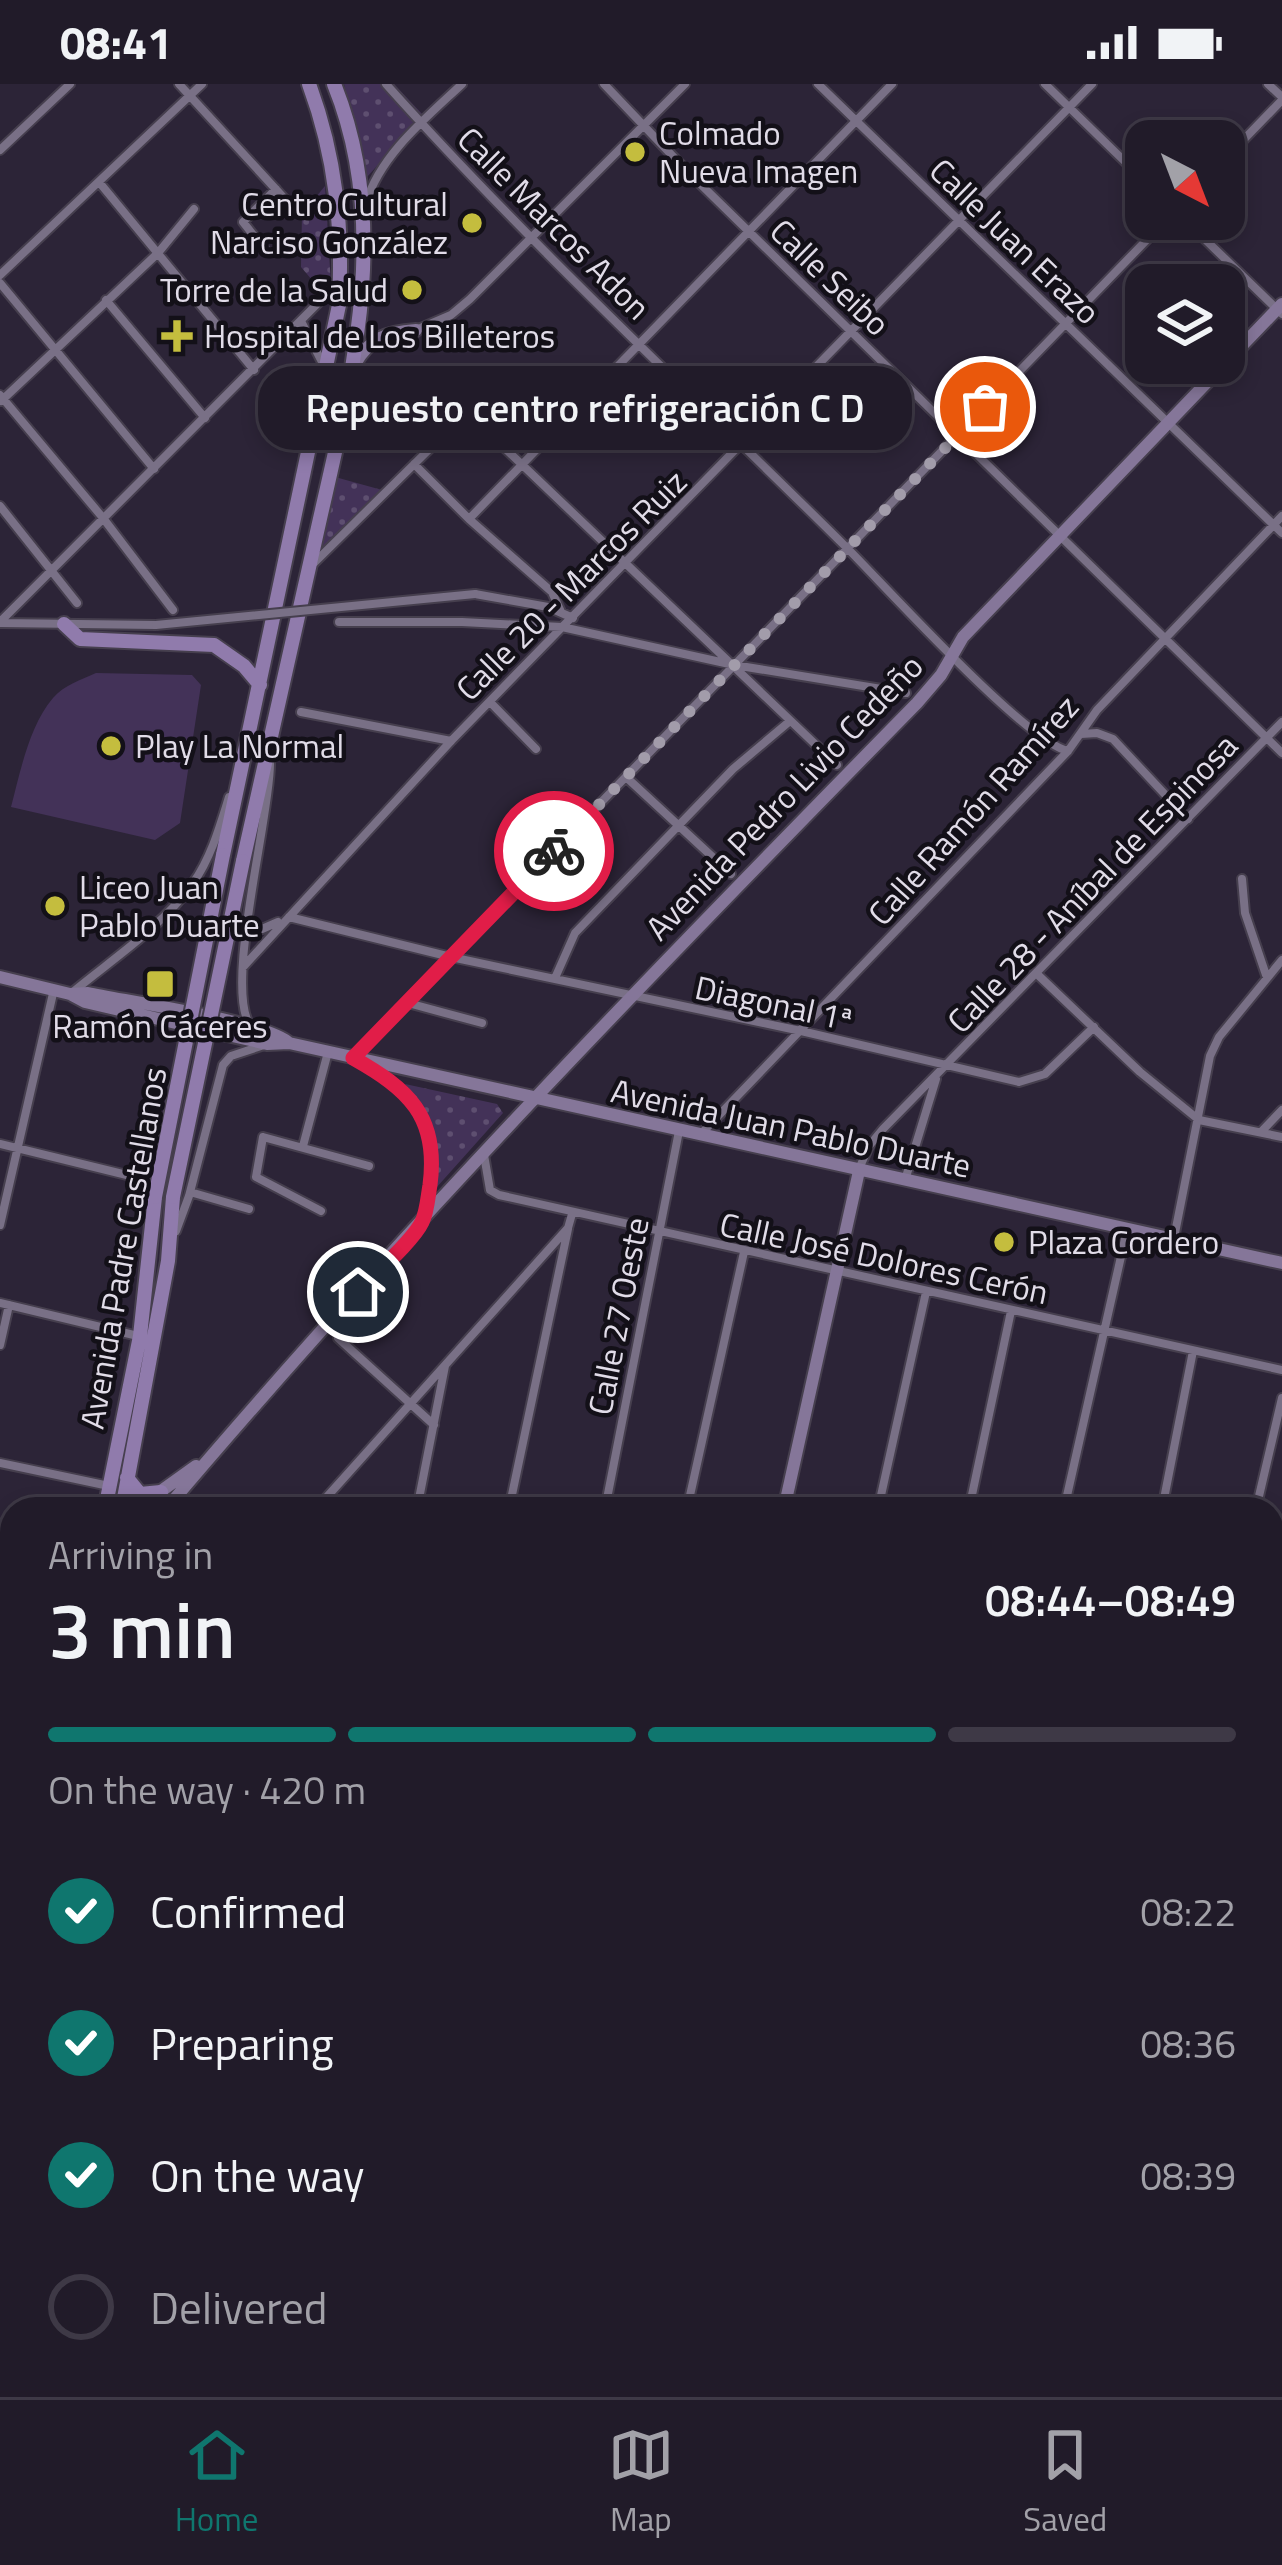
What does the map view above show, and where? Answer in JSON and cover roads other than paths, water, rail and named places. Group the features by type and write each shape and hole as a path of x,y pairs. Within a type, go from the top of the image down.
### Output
{"main road":[{"name":"Avenida Padre Castellanos","path":"108,1497 150,1273 155,1196 326,371 340,281 342,247 335,177 309,84"},
{"name":"Avenida Padre Castellanos","path":"124,1497 168,1262 173,1197 354,364 362,298 363,215 347,124 334,84"},
{"name":"Avenida Pedro Livio Cedeño","path":"176,1497 630,995 917,703 941,675 963,637 1280,309"},
{"path":"354,364 366,345 379,336 416,330"},
{"path":"64,624 80,639 214,645 244,666 260,685"},
{"path":"0,977 70,994"},
{"name":"Avenida Juan Pablo Duarte","path":"70,994 88,993 252,1028 285,1037 289,1043"},
{"name":"Avenida Juan Pablo Duarte","path":"70,994 85,1002 267,1044 289,1043 1282,1263"},
{"path":"787,1497 859,1171"},
{"path":"154,1497 212,1455"},
{"path":"127,1469 128,1484 140,1494 161,1492"}],"street":[{"path":"0,150 70,84"},
{"path":"179,84 294,208"},
{"path":"154,469 0,279 202,84"},
{"name":"Calle Marcos Adon","path":"386,84 532,240 952,654 1047,742 1068,751"},
{"path":"363,215 370,189 383,169 462,84"},
{"name":"Calle Seibo","path":"604,84 1282,753"},
{"path":"416,330 451,315 685,84"},
{"name":"Calle Juan Erazo","path":"818,84 1282,533"},
{"path":"469,519 892,84"},
{"path":"1045,84 1125,162"},
{"name":"Calle 20 - Marcos Ruiz","path":"244,966 451,741 1092,84"},
{"path":"1245,138 1282,99 1268,84"},
{"path":"99,182 254,370"},
{"path":"266,251 243,223 277,189"},
{"path":"172,610 104,518 1,398 158,253 194,209"},
{"path":"422,1222 431,1176 428,1129 410,1098 385,1076 353,1058 1147,240"},
{"path":"1206,240 1280,309"},
{"path":"0,623 340,281"},
{"path":"106,300 205,418"},
{"path":"302,322 326,371"},
{"path":"308,569 465,414 470,415 837,765"},
{"path":"414,464 552,592 561,612"},
{"path":"0,506 77,603"},
{"name":"Calle Ramón Ramírez","path":"699,1136 1068,751 1097,710 1282,516"},
{"path":"0,623 156,625 475,594 573,618"},
{"path":"339,622 562,627 734,665 906,693"},
{"path":"490,701 536,749"},
{"path":"302,712 451,741"},
{"path":"555,979 575,933 733,769 790,722"},
{"name":"Calle 28 - Aníbal de Espinosa","path":"859,1171 869,1146 1282,722"},
{"path":"1081,734 1113,739 1187,819"},
{"path":"252,1028 243,1014 246,929 271,771 269,742"},
{"path":"70,994 167,914 194,882 216,838 247,744"},
{"path":"626,776 731,874"},
{"path":"1242,879 1245,913 1267,975"},
{"path":"246,929 262,929 287,917"},
{"name":"Diagonal 1ª","path":"287,917 1019,1082 1046,1075 1094,1028"},
{"path":"1174,1240 1204,1074 1219,1037 1282,960"},
{"path":"1037,974 1199,1120 1282,1137"},
{"path":"0,1225 54,989"},
{"path":"407,1003 482,1023"},
{"path":"168,1262 224,1065 231,1056 267,1044"},
{"path":"303,1145 328,1052"},
{"name":"Calle 28 - Aníbal de Espinosa","path":"905,1181 937,1078"},
{"path":"1261,1132 1282,1110"},
{"name":"Calle 27 Oeste","path":"608,1497 679,1131"},
{"path":"321,1211 255,1175 265,1136 369,1166"},
{"path":"0,1144 135,1178"},
{"name":"Calle José Dolores Cerón","path":"484,1155 490,1190 499,1195 1282,1370"},
{"path":"190,1192 249,1209"},
{"path":"512,1497 572,1214"},
{"path":"327,1497 568,1228"},
{"path":"1067,1497 1127,1229"},
{"path":"690,1497 744,1252"},
{"path":"881,1497 926,1292"},
{"path":"0,1345 5,1304 140,1336"},
{"path":"972,1497 1011,1311"},
{"path":"338,1338 434,1425"},
{"path":"1164,1497 1193,1351"},
{"path":"419,1497 445,1364"},
{"path":"1259,1497 1282,1398"},
{"path":"0,1463 110,1486"}],"place":[{"name":"Colmado Nueva Imagen","path":"635,152"},
{"name":"Centro Cultural Narciso González","path":"472,223"},
{"name":"Torre de la Salud","path":"412,290"},
{"name":"Hospital de Los Billeteros","path":"177,336"},
{"name":"Repuesto centro refrigeración C D","path":"985,407"},
{"name":"Play La Normal","path":"111,746"},
{"name":"Liceo Juan Pablo Duarte","path":"55,906"},
{"name":"Ramón Cáceres","path":"160,984"},
{"name":"Plaza Cordero","path":"1004,1242"}]}
